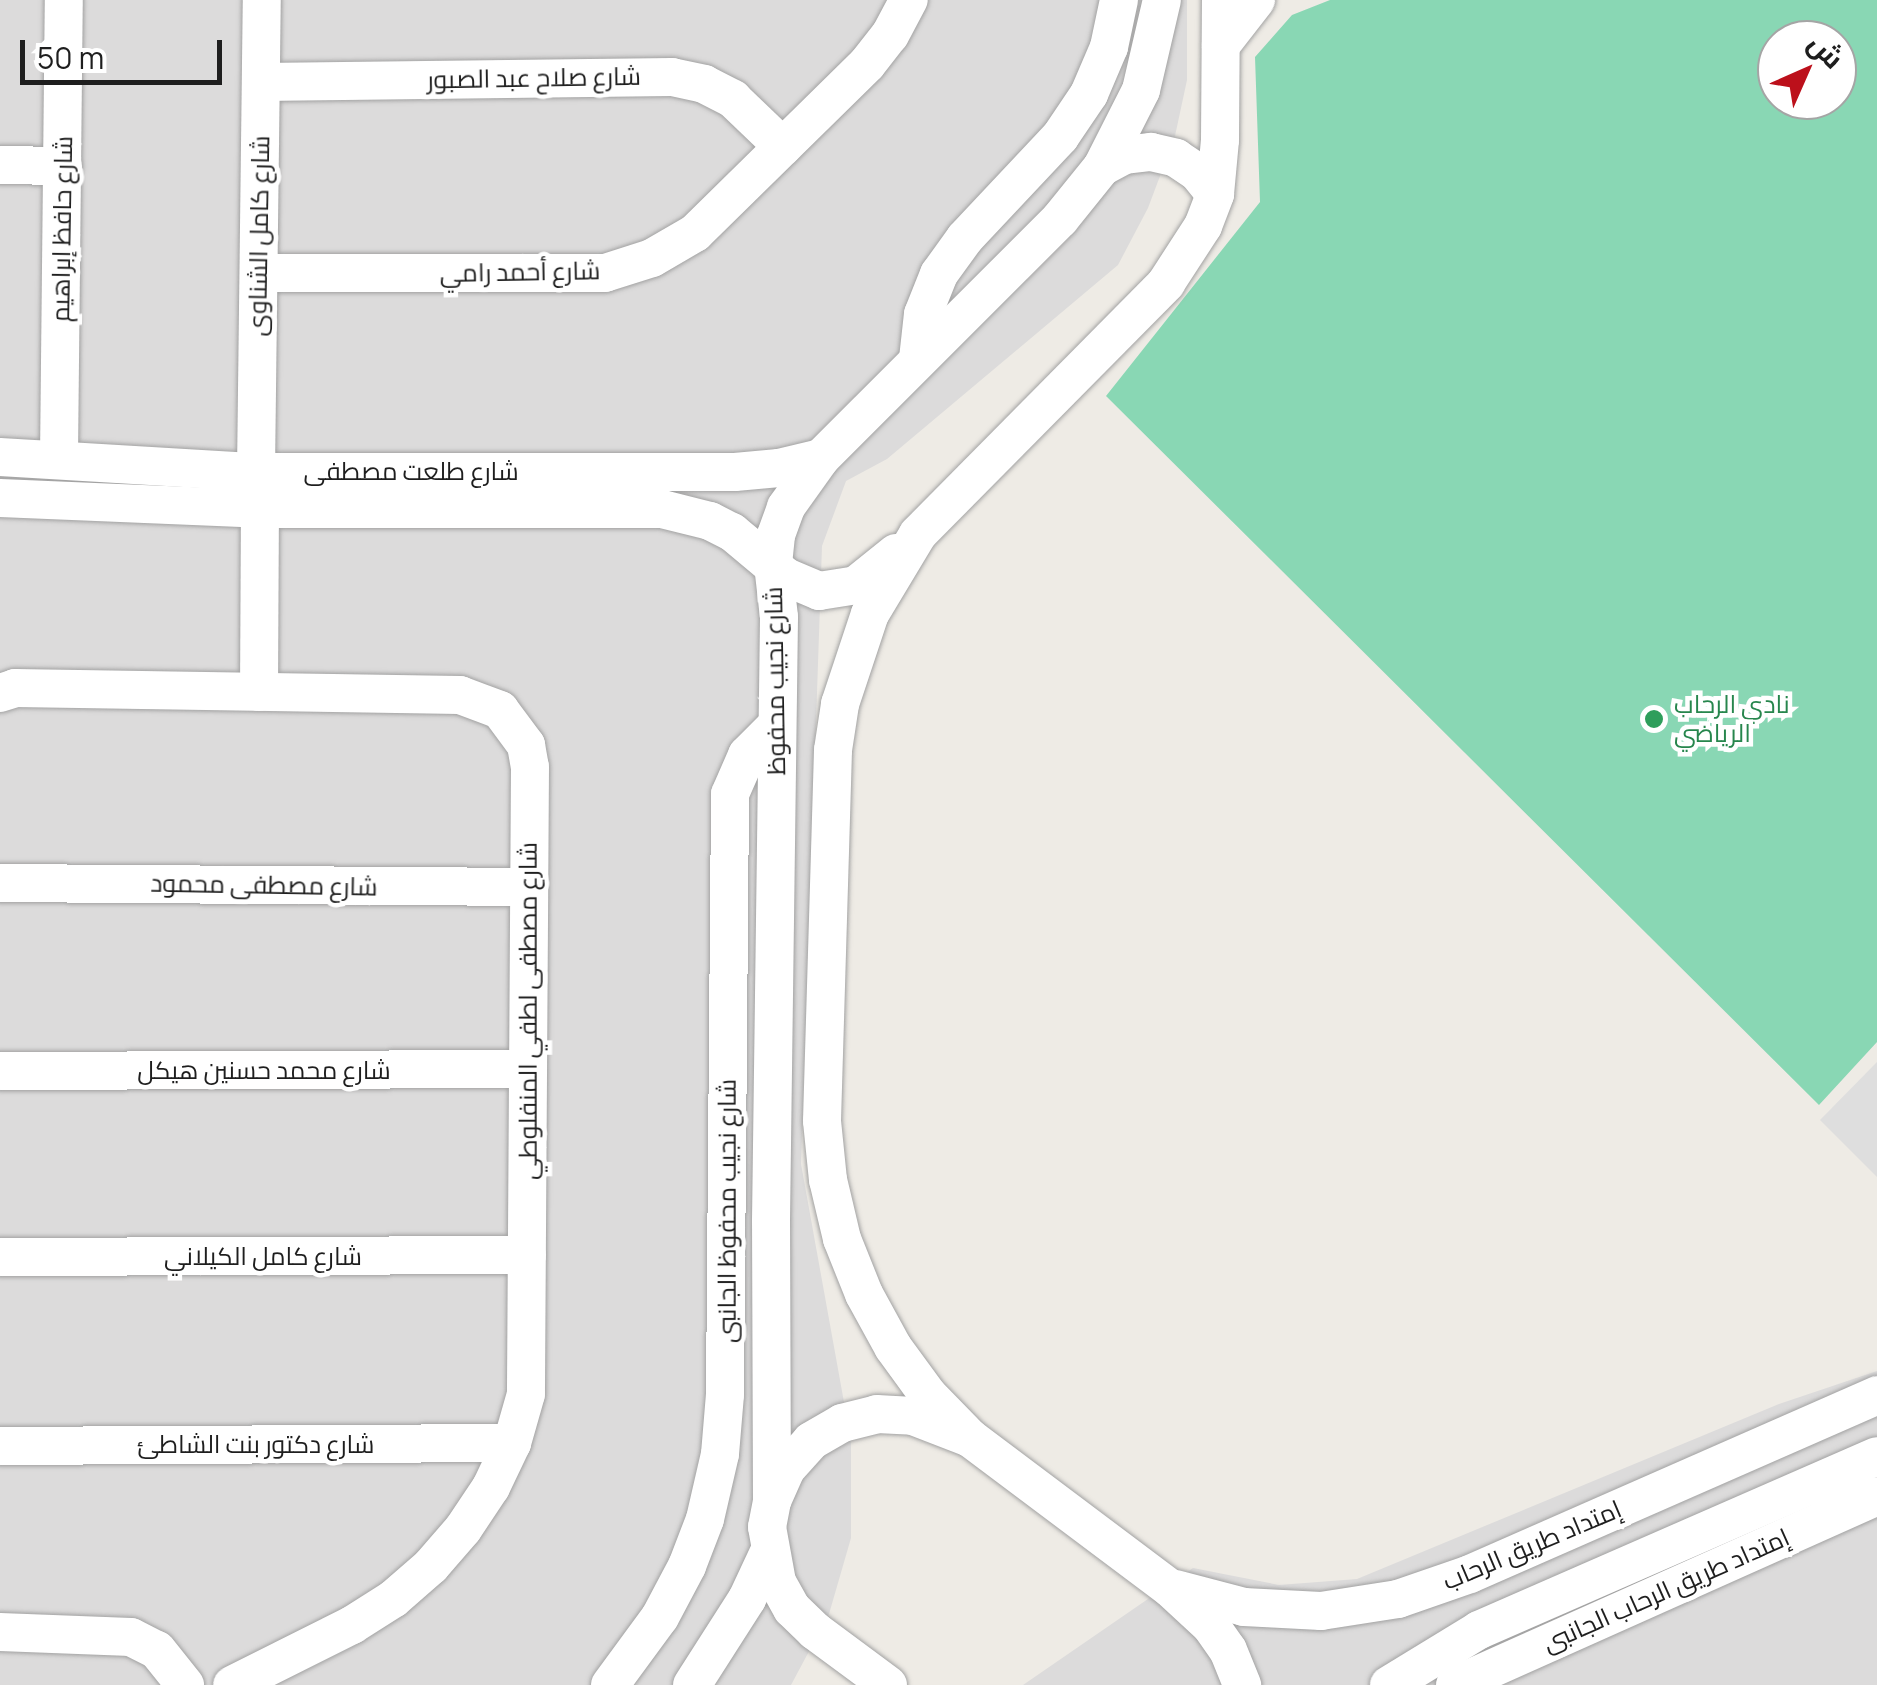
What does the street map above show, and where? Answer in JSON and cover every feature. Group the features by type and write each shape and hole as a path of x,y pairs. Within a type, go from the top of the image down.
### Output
{"street":[{"name":"شارع حافظ إبراهيم","path":"60,458 64,0"},
{"name":"شارع كامل الشناوى","path":"259,692 262,0"},
{"name":"شارع أحمد رامي","path":"259,273 605,273 652,258 695,233 867,64 890,35 909,0"},
{"path":"918,359 923,314 939,274 965,238 1060,136 1089,94 1109,47 1119,0"},
{"name":"شارع نجيب محفوظ","path":"768,1552 772,1501 779,618 773,564 786,508 821,458 1060,219 1102,167 1141,90 1162,0"},
{"path":"1222,0 1215,194 1203,226 1166,283 918,534 870,614 840,704 833,750 822,1121 828,1180 842,1238 864,1294 904,1363 970,1438 1170,1588 1211,1626 1228,1650 1242,1685"},
{"path":"1221,45 1240,26 1256,0"},
{"name":"شارع صلاح عبد الصبور","path":"261,82 672,77 704,84 733,98 783,147"},
{"path":"1102,167 1125,156 1151,152 1187,166 1215,194"},
{"path":"0,166 62,166"},
{"name":"شارع طلعت مصطفى","path":"0,457 60,458 258,491 662,509 710,521 732,532 802,587 838,591 871,575 918,534"},
{"name":"شارع طلعت مصطفى","path":"0,498 757,471 821,458"},
{"name":"شارع مصطفى لطفي المنفلوطي","path":"0,692 15,688 460,695 500,710 526,745 530,767 526,1394 512,1443 464,1529 406,1588 352,1626 232,1685"},
{"name":"شارع نجيب محفوظ الجانبى","path":"610,1685 660,1617 687,1566 705,1519 720,1454 726,1396 730,794 747,755 777,725"},
{"name":"شارع مصطفى محمود","path":"0,882 529,888"},
{"name":"شارع محمد حسنين هيكل","path":"0,1071 528,1069"},
{"name":"شارع كامل الكيلاني","path":"0,1257 527,1255"},
{"name":"إمتداد طريق الرحاب","path":"1170,1588 1244,1607 1321,1611 1398,1600 1470,1574 1877,1395"},
{"path":"772,1501 787,1468 811,1442 842,1423 877,1414 913,1416 970,1438"},
{"name":"شارع دكتور بنت الشاطئ","path":"0,1446 512,1443"},
{"path":"1389,1685 1439,1670 1479,1630 1877,1456"},
{"name":"إمتداد طريق الرحاب الجانبى","path":"1455,1685 1877,1496"},
{"path":"692,1685 746,1600 768,1552"},
{"path":"768,1552 777,1582 792,1609 814,1631 888,1685"},
{"path":"0,1632 131,1637 157,1650 185,1685"},
{"path":"704,1685 734,1685"}],"shaded area":[{"path":"0,0 1187,0 1187,80 1175,136 1148,208 1118,265 887,459 846,481 822,546 801,1164 851,1441 851,1538 829,1614 791,1685 0,1685"},
{"path":"1877,1062 1877,1177 1820,1120"},
{"path":"1877,1371 1877,1685 1023,1685 1193,1568 1279,1585 1357,1579 1779,1404"}],"green space":[{"name":"نادي الرحاب الرياضي","path":"1330,0 1877,0 1877,1042 1819,1105 1106,396 1260,202 1255,57 1292,15"}],"place":[{"name":"نادي الرحاب الرياضي","path":"1654,719"}]}
